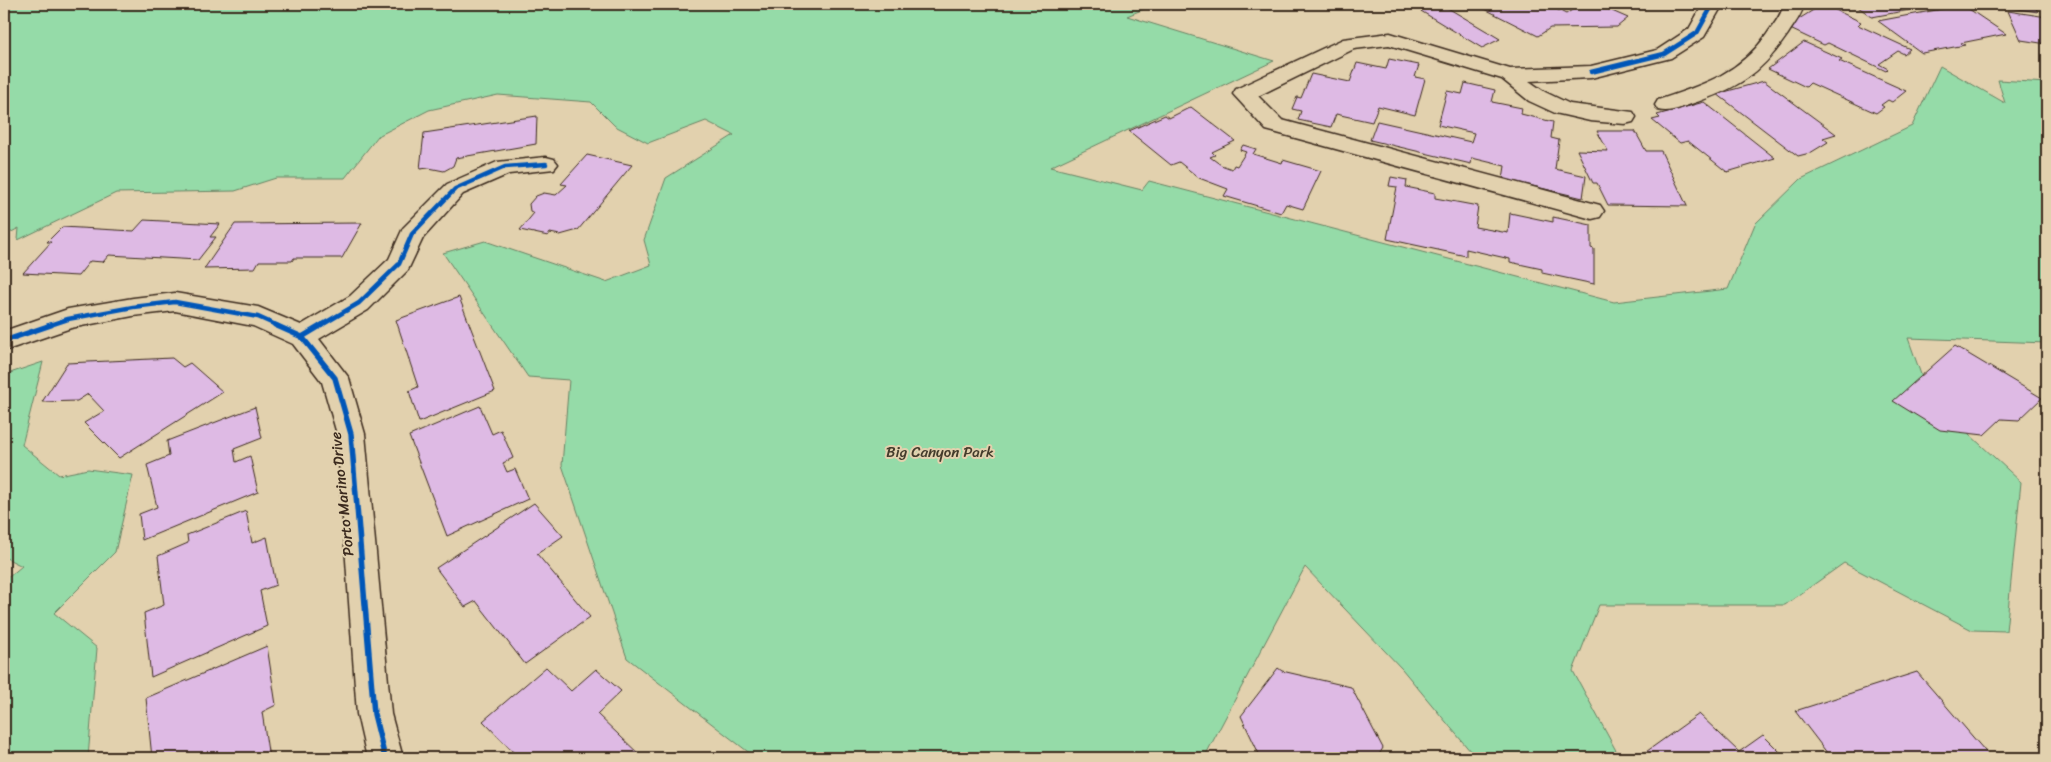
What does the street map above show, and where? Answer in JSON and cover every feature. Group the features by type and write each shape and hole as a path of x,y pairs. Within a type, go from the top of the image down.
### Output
{"street":[{"path":"1592,211 1274,125 1244,94 1350,43 1390,39 1509,75 1591,72 1664,54 1697,33 1713,4"},
{"path":"1666,105 1709,90 1737,76 1754,64 1792,13 1794,4"},
{"path":"1509,75 1526,91 1547,104 1579,114 1625,117"},
{"path":"302,337 359,303 399,264 412,234 455,189 506,167 546,164"},
{"name":"Porto Marino Drive","path":"4,341 68,319 133,307 175,302 258,317 302,337 335,378 351,434 374,714 385,758"}],"green space":[{"name":"Big Canyon Park","path":"4,4 1156,4 1127,16 1274,61 1050,167 1142,190 1149,181 1614,302 1728,289 1755,224 1801,179 1912,126 1940,66 2005,103 1998,80 2047,83 2047,343 1908,338 1929,397 2021,482 2006,631 1972,630 1844,563 1785,605 1599,605 1573,671 1620,758 1476,758 1402,669 1305,567 1204,758 756,758 627,658 562,465 569,380 528,377 443,253 485,241 606,282 651,265 644,240 666,178 734,135 706,121 648,143 615,126 591,102 498,95 429,110 378,136 345,178 276,178 235,191 116,193 18,240 19,228 4,236"},
{"path":"43,362 22,445 59,475 88,469 133,475 115,552 54,613 97,648 88,758 4,758 4,581 22,566 4,557 4,375"}],"building":[{"path":"1441,4 1500,39 1482,48 1411,5"},
{"path":"1475,4 1546,4 1566,14 1581,4 1596,4 1628,18 1617,27 1550,28 1538,36"},
{"path":"1823,4 1861,22 1858,25 1910,49 1904,54 1898,51 1879,64 1888,69 1886,71 1828,43 1824,45 1786,27"},
{"path":"1854,4 1900,4 1909,10 1872,17"},
{"path":"1985,4 2034,4 2038,12"},
{"path":"1963,5 2006,34 1961,43 1965,45 1922,53 1878,21"},
{"path":"2008,11 2047,17 2047,44 2021,40"},
{"path":"1804,42 1842,59 1839,61 1906,91 1892,102 1888,100 1881,105 1884,107 1876,113 1810,83 1806,87 1768,69"},
{"path":"1389,59 1419,65 1415,77 1425,79 1415,115 1378,106 1372,122 1336,114 1331,127 1298,120 1301,111 1292,109 1297,97 1301,98 1311,74 1350,82 1357,63 1386,69"},
{"path":"1764,81 1836,134 1823,138 1828,142 1810,153 1798,156 1717,94"},
{"path":"1465,83 1495,90 1492,102 1522,108 1521,114 1553,122 1551,138 1559,140 1555,169 1586,176 1583,198 1503,179 1505,166 1472,158 1471,164 1370,140 1377,121 1471,142 1474,133 1438,125 1447,91 1462,94"},
{"path":"1704,102 1775,158 1727,172 1688,141 1680,143 1652,120 1660,118 1657,115"},
{"path":"1191,107 1235,141 1212,152 1215,155 1210,157 1221,165 1232,169 1234,165 1237,166 1246,152 1240,150 1243,145 1256,149 1253,154 1282,163 1283,160 1321,171 1303,209 1286,204 1281,213 1224,196 1228,189 1199,178 1179,162 1171,165 1129,131 1165,115 1169,118"},
{"path":"537,116 536,144 456,158 453,166 444,171 429,168 420,169 424,133"},
{"path":"1597,131 1635,131 1646,151 1661,151 1687,206 1608,205 1597,183 1593,183 1577,150 1608,151"},
{"path":"587,155 632,165 578,230 560,235 550,233 548,236 520,230 534,213 530,211 529,204 536,196 544,193 556,195 567,185 561,184"},
{"path":"1391,177 1407,180 1406,187 1435,193 1435,198 1478,206 1475,227 1508,233 1510,213 1553,222 1553,217 1591,225 1591,248 1594,249 1594,284 1542,273 1542,269 1510,262 1510,259 1466,249 1466,256 1387,239 1397,187 1389,186"},
{"path":"144,220 220,224 210,237 216,237 198,260 109,255 103,262 90,261 78,276 23,273 51,242 47,242 62,227 134,231"},
{"path":"362,223 342,258 294,258 292,261 259,261 255,268 204,269 235,224"},
{"path":"459,297 495,391 419,422 409,391 418,387 396,320"},
{"path":"1955,346 2042,398 2019,420 2001,419 1984,435 1940,430 1893,401"},
{"path":"172,358 183,367 190,363 223,392 119,458 84,423 104,411 88,394 77,401 42,402 67,363"},
{"path":"480,406 492,434 501,430 513,458 503,463 507,472 515,469 528,499 447,536 409,436"},
{"path":"255,407 262,438 234,449 236,462 250,456 258,492 142,540 139,514 157,507 147,465 169,456 167,441"},
{"path":"534,503 563,536 537,554 590,617 525,664 476,601 465,607 436,568"},
{"path":"246,511 252,543 267,537 276,585 260,591 267,626 151,677 144,613 164,605 158,556 188,543 187,535"},
{"path":"267,646 276,705 262,712 269,758 152,758 146,698"},
{"path":"546,667 571,691 596,669 621,691 597,714 643,758 519,758 483,721"},
{"path":"1278,668 1282,671 1351,687 1383,748 1377,758 1261,758 1241,716"},
{"path":"1917,672 1991,758 1936,758 1934,756 1926,758 1831,758 1795,711"},
{"path":"1699,714 1739,752 1763,735 1786,758 1647,758 1643,754"}],"cycle path":[{"path":"1591,72 1664,54 1697,33 1713,4"},
{"path":"302,337 359,303 399,264 412,234 455,189 505,167 546,164"},
{"path":"4,341 68,319 133,307 175,302 258,317 302,337 335,378 351,434 374,714 385,758"}]}
